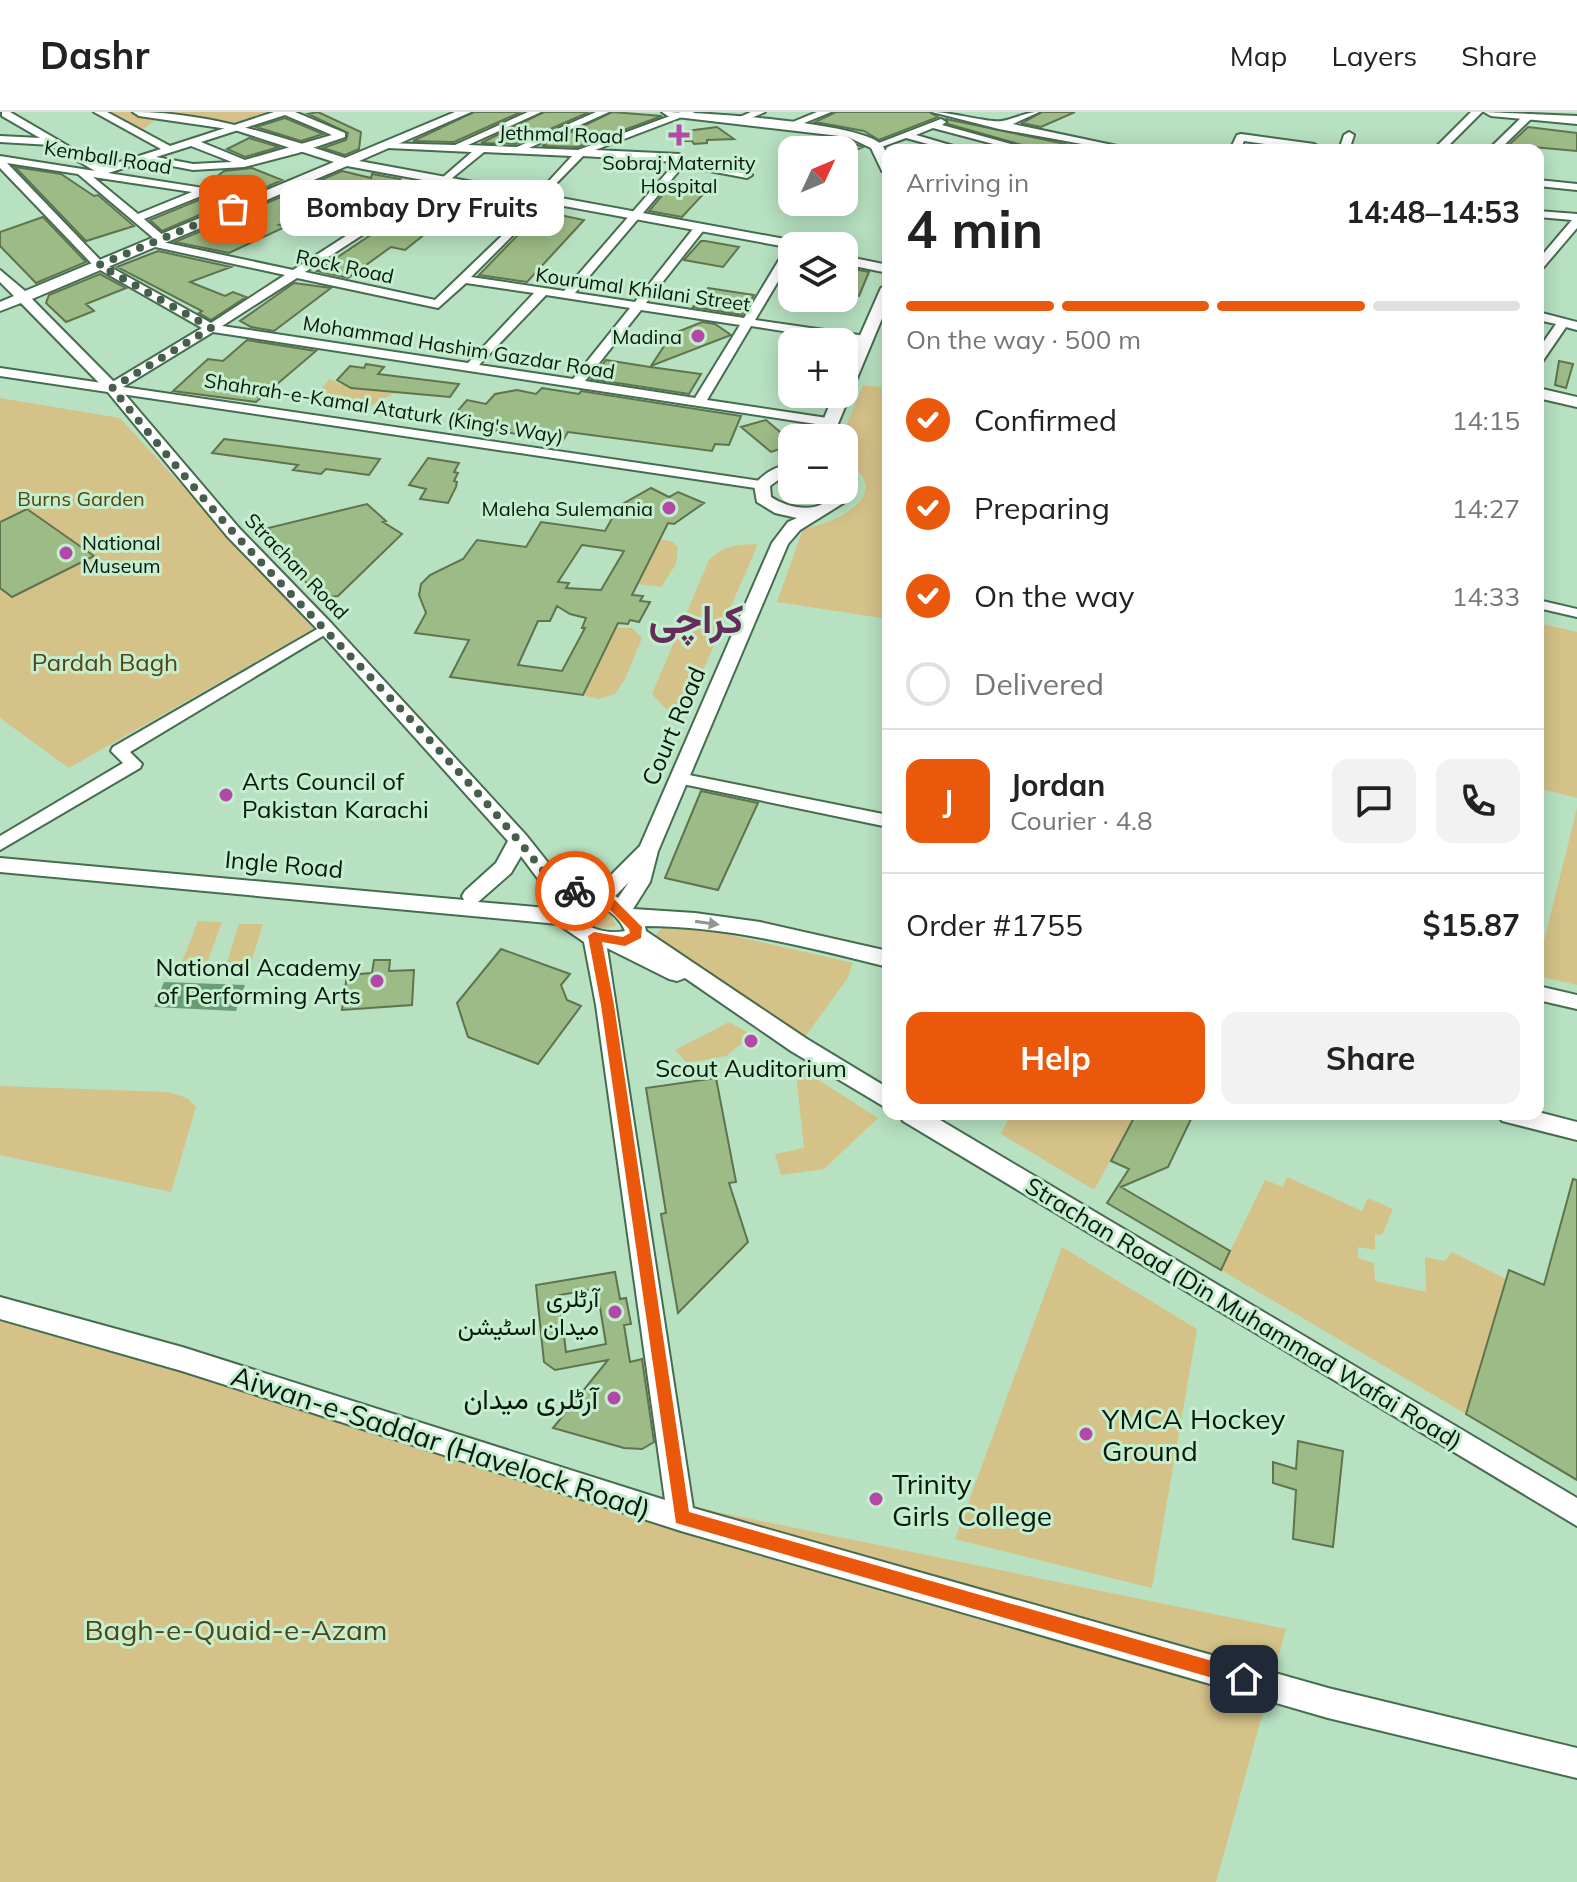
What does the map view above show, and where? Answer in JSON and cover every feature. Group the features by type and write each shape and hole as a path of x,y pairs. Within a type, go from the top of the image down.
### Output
{"highway":[{"path":"1491,112 1577,120"},
{"path":"1568,112 1577,113"}],"main road":[{"path":"139,112 237,127 345,162 356,169 778,242"},
{"path":"0,307 465,112"},
{"path":"668,112 851,134 876,146 882,158"},
{"path":"634,217 778,247"},
{"path":"858,260 882,265"},
{"name":"Strachan Road","path":"0,274 112,388 233,532 326,628 519,840 559,903"},
{"path":"858,358 882,302"},
{"path":"1544,387 1577,394"},
{"path":"1544,394 1577,402"},
{"path":"829,422 835,408"},
{"path":"778,472 762,485 763,499 781,521 780,543"},
{"name":"Court Road","path":"620,928 640,882 648,851 780,543 794,526 832,504"},
{"path":"771,506 801,514 826,509"},
{"path":"472,896 504,868 519,840"},
{"name":"Court Road","path":"601,898 648,851"},
{"name":"Ingle Road","path":"0,854 559,903"},
{"name":"Ingle Road","path":"0,865 559,903"},
{"path":"681,1518 607,1005 620,928 601,898 573,890 559,903 620,928 882,1096"},
{"path":"620,928 667,917 780,934 882,958"},
{"name":"Strachan Road (Din Muhammad Wafai Road)","path":"921,1120 1577,1513"},
{"path":"1534,1120 1577,1131"},
{"name":"Aiwan-e-Saddar (Havelock Road)","path":"0,1308 182,1359 681,1518 1328,1703 1577,1763"}],"street":[{"path":"99,112 169,149"},
{"path":"5,115 100,172 285,112 341,135"},
{"path":"454,148 536,112"},
{"path":"517,150 604,112"},
{"path":"738,120 760,112"},
{"path":"788,126 826,112"},
{"path":"937,112 1098,144"},
{"path":"876,146 965,112"},
{"path":"999,126 1034,112"},
{"path":"1444,144 1477,112"},
{"path":"462,279 540,200 581,152 688,113"},
{"path":"1499,144 1529,116"},
{"path":"931,125 1005,144"},
{"path":"145,157 181,165 244,163 304,149 353,130"},
{"path":"905,135 939,144"},
{"path":"1346,144 1349,135"},
{"path":"1238,144 1241,137 1273,144"},
{"path":"0,139 53,142"},
{"path":"191,142 244,163"},
{"name":"Jethmal Road","path":"388,145 679,157 681,162 747,175"},
{"path":"876,146 882,148"},
{"path":"112,388 440,182 482,148"},
{"name":"Kemball Road","path":"0,161 100,172 257,199"},
{"name":"Mohammad Hashim Gazdar Road","path":"0,161 99,265 211,328 829,422"},
{"path":"566,296 681,162"},
{"path":"80,171 137,218 156,241"},
{"path":"1544,184 1577,187"},
{"path":"137,218 204,191"},
{"path":"1544,215 1577,219"},
{"path":"1544,260 1577,219"},
{"path":"575,385 697,231"},
{"name":"Rock Road","path":"156,241 438,304 462,279"},
{"path":"698,404 778,272"},
{"name":"Kourumal Khilani Street","path":"462,279 866,340"},
{"path":"469,369 542,292"},
{"path":"1544,317 1577,326"},
{"path":"1544,350 1563,322"},
{"name":"Shahrah-e-Kamal Ataturk (King's Way)","path":"0,372 762,485"},
{"path":"1544,605 1577,613"},
{"path":"0,844 134,764 119,751 326,628"},
{"path":"679,778 882,820"},
{"path":"1544,994 1577,1002"}],"green space":[{"path":"99,112 284,112 237,127 162,115 138,133"},
{"path":"329,379 351,388 395,393 368,407 363,413 309,405"},
{"path":"863,385 882,387 882,618 777,602 803,529 832,520 858,504 864,495 865,484 859,472 858,424 847,424 853,408 858,408"},
{"path":"0,398 120,418 313,629 69,768 0,718"},
{"path":"660,539 673,542 678,548 676,564 661,587 638,584"},
{"path":"758,544 684,714 672,715 652,694 709,560 726,549"},
{"path":"1544,624 1577,632 1577,798 1544,790"},
{"path":"616,628 632,628 642,638 625,679 615,694 598,699 583,695"},
{"path":"1577,808 1577,985 1544,977 1544,941"},
{"path":"579,901 602,908 616,925 605,928 589,923 575,911 574,904"},
{"path":"198,921 222,922 207,963 182,962"},
{"path":"668,921 853,963 847,979 799,1045 644,949"},
{"path":"239,924 263,924 251,963 227,962"},
{"path":"729,1022 752,1035 726,1056 687,1063 675,1050"},
{"path":"795,1065 878,1118 824,1169 781,1175 775,1154 804,1148"},
{"path":"0,1086 168,1092 187,1098 196,1107 171,1192 0,1155"},
{"path":"1008,1120 1133,1120 1094,1190 1001,1134"},
{"path":"1287,1177 1362,1211 1368,1198 1393,1209 1382,1235 1375,1234 1375,1250 1358,1247 1358,1258 1374,1263 1375,1281 1426,1292 1425,1257 1445,1261 1452,1252 1506,1279 1466,1414 1221,1270 1265,1180 1283,1187"},
{"name":"YMCA Hockey Ground","path":"1062,1247 1197,1329 1152,1588 955,1539"},
{"name":"Bagh-e-Quaid-e-Azam","path":"0,1309 557,1479 1286,1629 1216,1882 0,1882"}],"shaded area":[{"path":"164,982 245,985 236,1011 154,1007"}],"building":[{"path":"318,112 361,132 359,149 345,155 323,148 346,140 348,133 308,114"},
{"path":"474,112 521,112 454,142 413,141"},
{"path":"544,112 589,112 516,144 481,143"},
{"path":"612,112 662,116 578,147 542,146"},
{"path":"836,112 929,112 938,117 879,140 864,131 815,122"},
{"path":"1042,112 1075,112 1041,127 1022,123"},
{"path":"285,118 323,134 301,141 256,127"},
{"path":"946,119 1065,144 1019,144 948,124"},
{"path":"717,127 734,139 694,144 692,141 679,141 679,132"},
{"path":"1528,127 1577,133 1577,151 1544,148 1544,144 1510,144"},
{"path":"249,138 279,147 245,157 227,149"},
{"path":"15,167 61,174 94,196 98,195 134,226 86,241"},
{"path":"252,168 282,180 253,193 206,185 224,171"},
{"path":"342,171 371,178 372,174 400,179 395,183 415,188 394,202 357,191 279,225 285,227 229,253 175,242"},
{"path":"674,181 709,188 682,217 649,211"},
{"path":"436,191 466,197 405,250 391,247 348,278 317,271"},
{"path":"206,197 232,201 162,231 150,220"},
{"path":"541,211 584,220 527,282 479,275"},
{"path":"43,217 86,262 36,283 0,246 0,232"},
{"path":"701,241 739,247 723,267 684,260"},
{"path":"158,251 231,267 190,282 225,296 233,292 246,297 211,320 199,313 202,311 117,267"},
{"path":"858,270 869,272 858,296"},
{"path":"100,274 126,288 86,304 94,311 66,322 46,303 49,295"},
{"path":"294,283 331,288 274,331 251,327 240,321"},
{"path":"708,288 754,295 742,315 693,307"},
{"name":"Madina","path":"702,322 715,324 731,335 651,366 672,334"},
{"path":"247,340 316,351 256,402 173,391 208,359 223,361"},
{"path":"606,360 701,374 689,394 591,379"},
{"path":"1559,361 1573,364 1566,388 1555,385"},
{"path":"366,364 384,367 378,374 459,384 450,397 351,388 337,380 350,366 364,368"},
{"path":"542,388 579,394 581,391 741,416 729,445 715,444 712,451 568,432 562,442 448,422 467,400 486,404 495,394 517,390 536,394"},
{"path":"766,420 778,430 778,450 771,452 741,427"},
{"path":"224,439 380,459 369,475 326,469 321,474 293,470 298,465 212,453"},
{"path":"428,458 459,463 454,472 458,473 454,481 457,482 456,487 448,503 420,499 426,489 409,485"},
{"path":"651,488 669,497 678,492 704,503 674,524 668,523 632,595 643,596 640,601 650,602 639,622 630,620 628,624 618,623 583,695 450,677 469,640 415,633 426,613 419,595 421,584 430,575 463,559 477,540 526,547 541,522 605,531 619,506","holes":["582,545 624,551 601,590 566,588 569,583 558,582","557,606 570,614 586,618 582,628 585,628 562,671 518,665 538,621 550,621"]},
{"path":"367,504 386,521 383,522 402,534 338,596 320,598 260,530"},
{"name":"National Museum","path":"27,509 94,556 12,597 0,588 0,522"},
{"path":"701,791 758,803 718,890 665,878"},
{"path":"501,949 570,974 561,985 567,1000 581,1006 538,1064 468,1037 457,1003"},
{"path":"374,960 390,960 389,971 414,970 412,1005 342,1010 347,975 372,973"},
{"path":"716,1078 736,1182 729,1183 748,1242 678,1313 661,1214 666,1213 646,1088"},
{"path":"1133,1120 1191,1120 1168,1167 1121,1187 1230,1251 1221,1270 1107,1203 1129,1169 1111,1161"},
{"path":"1573,1179 1577,1180 1577,1480 1466,1414 1509,1270 1544,1285"},
{"path":"615,1272 620,1299 626,1298 631,1324 624,1325 630,1362 642,1359 654,1442 642,1449 624,1448 553,1428 608,1360 555,1370 544,1362 536,1285","holes":["597,1289 606,1344 566,1352 559,1295"]},
{"path":"1298,1441 1343,1451 1333,1547 1293,1539 1296,1490 1273,1483 1273,1462 1296,1469"}],"way so far":[{"path":"233,209 99,265 211,328 112,388 233,532 326,628 519,840 559,891 575,891"}],"place":[{"name":"Sobraj Maternity Hospital","path":"679,135"},
{"name":"Bombay Dry Fruits","path":"233,209"},
{"name":"Madina","path":"698,336"},
{"name":"Maleha Sulemania","path":"669,508"},
{"name":"National Museum","path":"66,553"},
{"name":"Arts Council of Pakistan Karachi","path":"226,795"},
{"name":"National Academy of Performing Arts","path":"377,981"},
{"name":"Scout Auditorium","path":"751,1041"},
{"name":"آرٹلری میدان اسٹیشن","path":"615,1312"},
{"name":"آرٹلری میدان","path":"614,1398"},
{"name":"YMCA Hockey Ground","path":"1086,1434"},
{"name":"Trinity Girls College","path":"876,1499"}],"district":[{"name":"کراچی","path":"696,618"}],"route":[{"path":"575,891 601,898 621,910 630,918 637,935 625,942 607,941 594,936 607,1005 681,1518 1244,1679"}],"park label":[{"name":"Burns Garden","path":"81,498"},
{"name":"Pardah Bagh","path":"105,662"}]}
